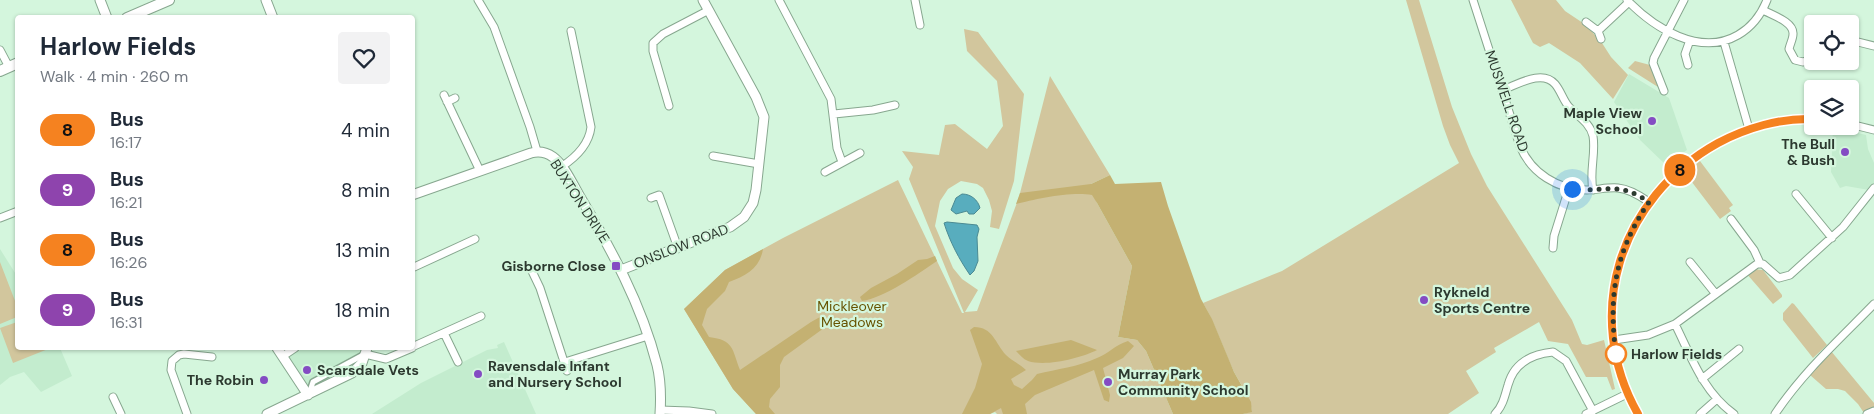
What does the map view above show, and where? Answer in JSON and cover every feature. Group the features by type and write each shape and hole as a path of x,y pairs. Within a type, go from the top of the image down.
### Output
{"main road":[{"path":"134,15 169,0"}],"street":[{"path":"100,0 106,15"},
{"path":"266,0 273,15"},
{"path":"478,0 494,27 500,42 537,151"},
{"name":"ONSLOW ROAD","path":"621,270 730,227 744,217 755,197 764,122 763,112 703,0"},
{"path":"779,0 831,99 837,148 842,162"},
{"path":"915,0 920,24"},
{"name":"MUSWELL ROAD","path":"1473,0 1520,146 1527,158 1541,174 1569,188 1593,190 1620,188 1628,190 1649,202"},
{"path":"1664,91 1653,63 1684,0"},
{"path":"1598,30 1628,1 1647,18 1668,31 1690,40 1704,43 1724,42 1749,28 1763,10 1767,0"},
{"path":"669,106 670,96 653,51 653,43 658,37 708,10"},
{"path":"1763,10 1783,20 1792,28 1793,33 1789,50 1794,60 1804,62"},
{"path":"1586,22 1598,30 1601,39"},
{"path":"561,168 584,146 591,127 570,31"},
{"path":"500,42 508,39"},
{"path":"1688,65 1685,54 1690,40"},
{"path":"1724,42 1749,129"},
{"path":"1859,42 1874,46"},
{"path":"0,50 9,67"},
{"path":"1502,90 1540,77 1554,83 1568,106 1587,124 1591,131 1594,143 1591,179 1593,190"},
{"path":"449,98 480,171"},
{"path":"834,114 895,106"},
{"path":"1638,414 1621,378 1614,340 1612,305 1620,260 1629,236 1649,202 1666,183 1697,156 1727,138 1749,129 1780,122 1804,120"},
{"path":"1859,126 1874,130"},
{"name":"BUXTON DRIVE","path":"415,195 537,151 544,152 553,157 608,244 636,302 659,375 660,412"},
{"path":"825,172 860,153"},
{"path":"718,154 759,164"},
{"path":"1553,248 1554,236 1569,188"},
{"path":"1614,340 1648,335 1675,324 1755,264 1765,265 1776,277 1786,277 1832,238 1874,188"},
{"path":"1796,194 1832,238"},
{"path":"651,198 659,196 678,248"},
{"path":"0,218 15,212"},
{"path":"1731,219 1754,250 1760,263"},
{"path":"415,267 475,239"},
{"path":"446,243 450,251"},
{"path":"1690,262 1715,293"},
{"path":"521,267 530,267 540,288 567,371"},
{"path":"1775,414 1820,357 1874,304"},
{"path":"460,316 464,324"},
{"path":"415,346 481,316"},
{"path":"1675,324 1702,379 1717,399 1734,414"},
{"path":"444,333 458,362"},
{"path":"565,362 648,336"},
{"path":"1702,379 1739,349"},
{"path":"278,350 308,395"},
{"path":"283,356 292,350"},
{"path":"267,414 352,373 360,365 366,351 386,358 405,350"},
{"path":"1495,414 1502,404 1511,375 1517,368 1534,356 1553,352 1566,361 1589,412 1627,394"},
{"path":"187,414 171,370 172,361 179,355 184,354 212,357"},
{"path":"113,397 121,414"},
{"path":"1700,414 1717,399"},
{"path":"660,412 710,411"},
{"path":"1867,414 1874,411"}],"shaded area":[{"name":"Maple View School","path":"1629,74 1669,98 1687,150 1666,165 1640,140 1614,102"},
{"path":"1859,133 1866,135 1868,149 1874,163 1874,183 1869,190 1846,186 1840,188 1831,172 1833,135 1859,135"},
{"path":"1110,175 1115,184 1161,182 1201,299 1212,319 1234,372 1251,402 1252,412 1243,414 1173,414 1146,351 1137,340 1118,337 1132,266 1092,195 1064,195 1016,204 1020,193 1091,184"},
{"path":"0,249 15,273 15,350 61,350 72,376 41,392 24,372 10,377 0,385"},
{"path":"763,249 755,266 746,274 729,282 725,291 707,309 702,325 709,337 728,343 740,370 811,322 820,317 825,319 827,325 824,328 784,357 780,365 780,387 770,399 769,407 775,414 756,414 733,389 684,309 725,270"},
{"path":"935,256 937,261 911,279 880,295 862,301 860,297 871,288 918,260"},
{"path":"974,327 990,333 1006,355 1026,370 1011,379 1014,385 1022,389 1037,374 1090,361 1128,341 1134,346 1123,358 1103,368 1110,395 1109,402 1104,400 1094,370 1035,395 1025,404 1027,414 1003,414 1001,408 990,414 962,414 975,388 982,364 970,330"},
{"path":"1071,340 1097,350 1073,359 1044,363 1028,361 1016,351"},
{"name":"Ravensdale Infant and Nursery School","path":"504,342 536,414 372,414 421,383 487,350 498,348 497,345"},
{"path":"283,350 361,350 354,366 310,390"}],"green space":[{"name":"Rykneld Sports Centre","path":"1406,0 1419,0 1452,107 1471,154 1487,186 1572,320 1582,344 1587,345 1604,340 1615,389 1612,390 1607,377 1586,377 1568,344 1548,341 1539,322 1494,348 1496,352 1466,371 1479,393 1448,414 1243,414 1252,411 1249,401 1203,303 1282,271 1459,163 1443,126"},
{"path":"1511,0 1556,0 1565,11 1586,25 1628,75 1613,99 1580,63 1549,43 1540,47 1533,43"},
{"name":"Mickleover Meadows","path":"964,29 978,32 1024,94 1014,181 999,229 990,227 992,211 989,200 983,188 977,184 961,181 948,189 940,201 935,226 953,268 962,279 978,290 965,312 977,311 1019,197 1050,76 1110,175 1091,184 1097,203 1132,266 1118,337 1137,340 1146,351 1173,414 997,414 995,412 990,414 756,414 733,389 684,309 725,270 783,238 898,180 962,313 964,313 909,179 913,167 902,151 939,155 945,125 955,124 987,149 1003,126 997,81 967,51"},
{"path":"1635,61 1650,65 1658,87 1628,68"},
{"path":"1700,161 1733,205 1729,208 1731,211 1720,219 1685,173"},
{"path":"0,262 15,301 15,318 0,324"},
{"path":"1752,269 1763,270 1782,297 1773,304 1746,273"},
{"path":"1792,303 1827,345 1813,358 1783,320 1783,313"},
{"path":"15,323 15,350 46,350 13,363 0,328"},
{"path":"1831,351 1874,403 1874,408 1864,413 1845,391 1826,389 1810,375"}],"water":[{"path":"962,194 971,196 978,202 980,208 974,214 969,214 967,211 956,214 951,210 956,198"},
{"path":"944,223 977,225 979,229 977,237 978,261 970,275 949,237"}],"bus line":[{"name":"8","path":"1638,414 1621,378 1617,362 1612,319 1614,290 1620,260 1636,222 1656,192 1704,151 1727,138 1749,129 1804,120"}],"place":[{"name":"Maple View School","path":"1652,121"},
{"name":"The Bull & Bush","path":"1845,152"},
{"name":"Gisborne Close","path":"616,266"},
{"name":"Rykneld Sports Centre","path":"1424,300"},
{"name":"Harlow Fields","path":"1616,354"},
{"name":"Scarsdale Vets","path":"307,370"},
{"name":"Ravensdale Infant and Nursery School","path":"478,374"},
{"name":"The Robin","path":"264,380"},
{"name":"Murray Park Community School","path":"1108,382"}],"route":[{"path":"1572,189 1620,188 1628,190 1649,202 1636,222 1620,260 1612,305 1617,362 1616,354"}]}
